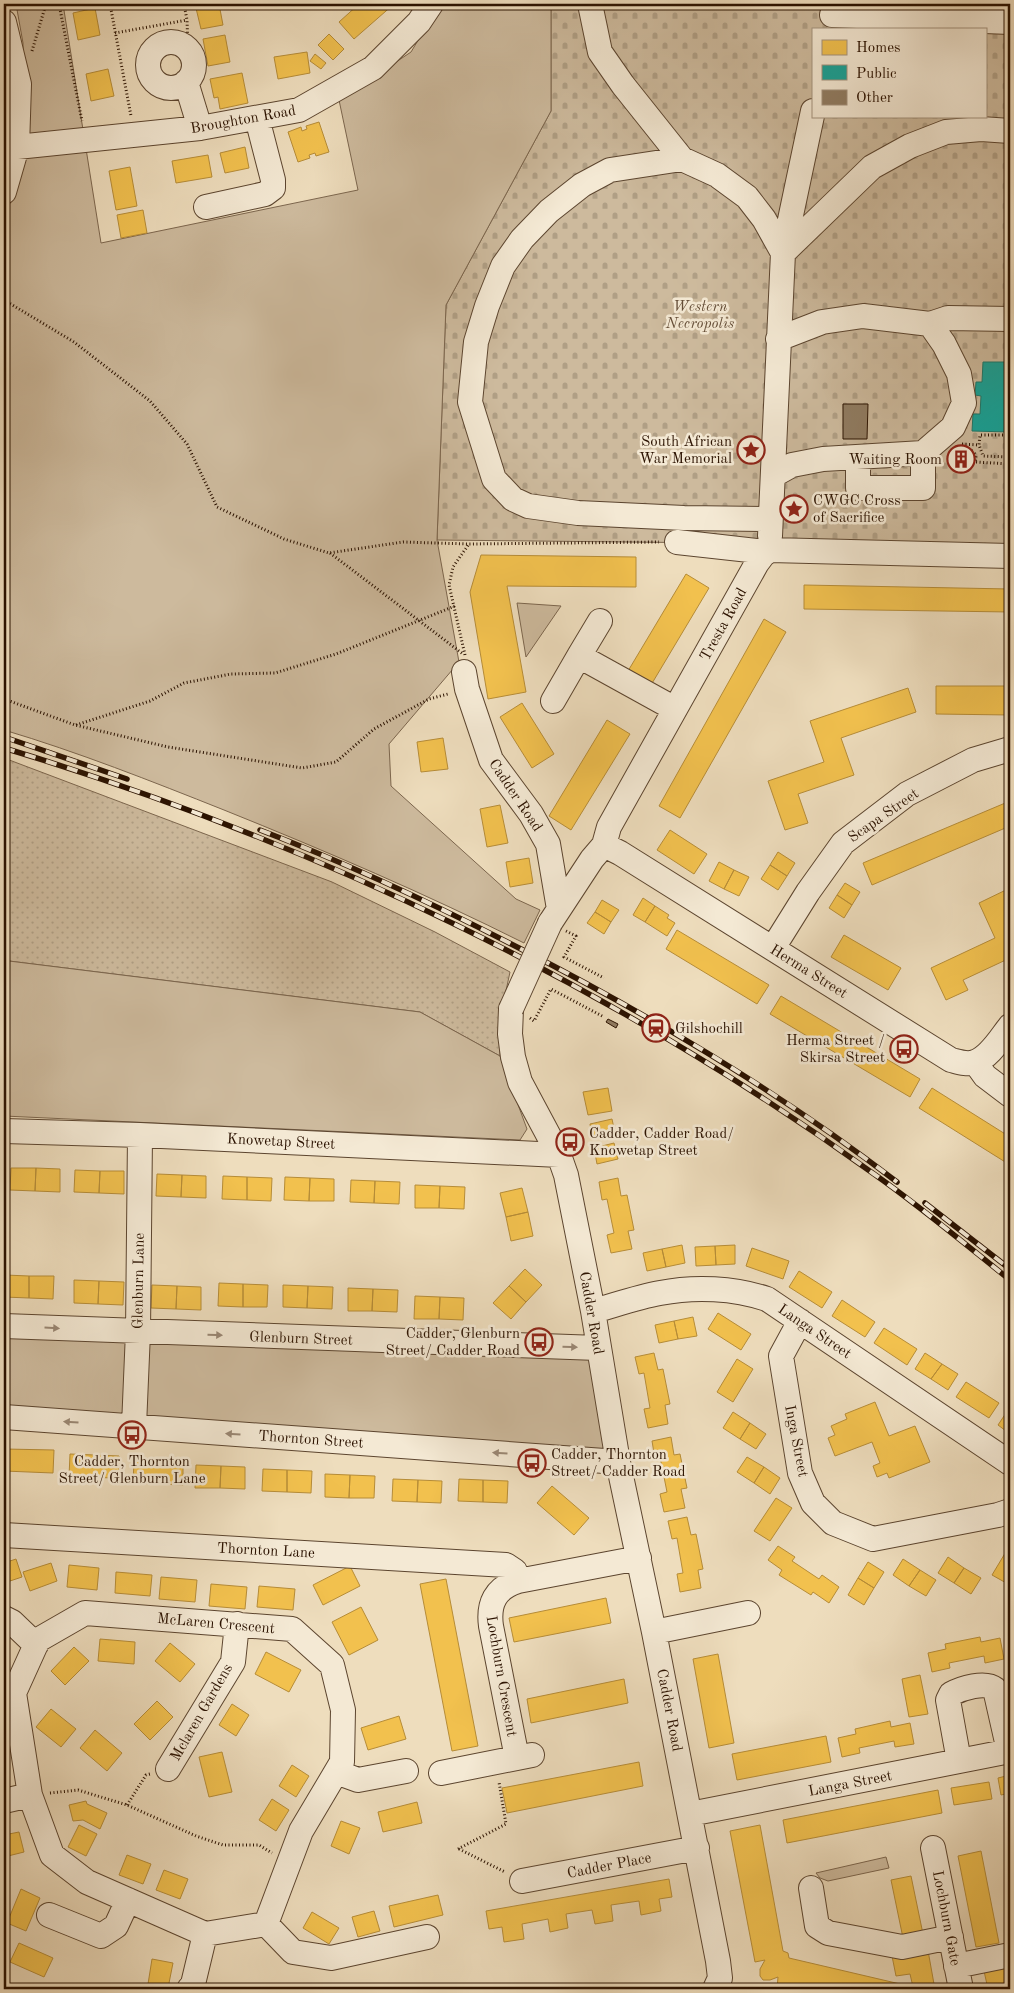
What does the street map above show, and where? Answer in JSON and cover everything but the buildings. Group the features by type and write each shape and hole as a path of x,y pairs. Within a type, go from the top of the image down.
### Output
{"street":[{"name":"Broughton Road","path":"17,147 200,128 299,110 373,68 420,22 431,4"},
{"path":"590,4 600,52 623,85 682,159 717,175 747,196 764,219 783,253"},
{"path":"832,16 1010,22"},
{"path":"4,22 19,84 17,147 4,192"},
{"path":"167,42 174,42 188,49 192,55 194,70 186,82 179,86 164,87 152,78 148,63 154,50 167,42"},
{"path":"186,82 200,128"},
{"path":"768,551 774,475 778,339 783,253 812,116"},
{"path":"206,207 265,194 273,188 273,180 257,118"},
{"path":"783,253 872,167 910,146 946,132 980,129 1010,131"},
{"path":"682,159 610,170 582,185 549,211 522,239 504,266 476,342 470,402 494,479 513,499 528,506 578,512 684,518 770,519"},
{"path":"778,339 822,322 863,316 930,324 948,318 1010,319"},
{"path":"774,475 792,465 823,459 923,453 953,427 964,403 959,374 944,344 930,324"},
{"path":"858,458 858,488 923,488 923,453"},
{"path":"677,542 768,551 1010,556"},
{"name":"Tresta Road","path":"555,916 592,859 604,845 609,827 757,563 768,551"},
{"path":"553,701 600,621"},
{"path":"579,656 675,709"},
{"name":"Cadder Road","path":"465,672 491,760 531,814 548,844 555,916 512,1009 510,1034 513,1057 520,1082 559,1155 566,1175 593,1311 618,1462 654,1632 718,1961 720,1978 716,1989"},
{"name":"Scapa Street","path":"773,948 808,892 843,843 907,794 973,760 1010,748"},
{"name":"Herma Street","path":"604,845 620,853 951,1060 968,1063 975,1062"},
{"path":"1010,1026 988,1053 975,1062 985,1076 1010,1095"},
{"name":"Knowetap Street","path":"4,1131 140,1134 559,1155"},
{"name":"Glenburn Lane","path":"134,1426 138,1332 140,1134"},
{"name":"Langa Street","path":"593,1311 661,1292 715,1289 746,1292 767,1299 1010,1463"},
{"name":"Inga Street","path":"800,1321 781,1356 800,1473 813,1503 833,1523 873,1539 998,1515 1010,1511"},
{"name":"Glenburn Street","path":"4,1326 598,1348"},
{"name":"Thornton Street","path":"4,1416 618,1462"},
{"name":"Thornton Lane","path":"4,1535 506,1565 515,1570 518,1581"},
{"name":"Lochburn Crescent","path":"515,1758 491,1626 490,1610 492,1602 500,1591 510,1583 639,1558"},
{"name":"McLaren Crescent","path":"205,1934 87,1882 52,1854 30,1795 14,1693 38,1640 85,1613 292,1629 332,1665 343,1710 342,1762 301,1831 266,1924"},
{"path":"654,1632 748,1613"},
{"path":"4,1618 12,1622 36,1645"},
{"name":"Mclaren Gardens","path":"168,1769 232,1662 236,1624"},
{"path":"959,1761 948,1700 951,1694 963,1689 986,1685 995,1689 1009,1751"},
{"name":"Langa Street","path":"690,1814 1009,1751"},
{"path":"441,1773 515,1758"},
{"path":"336,1772 358,1780 406,1771"},
{"path":"4,1801 30,1795"},
{"name":"Cadder Place","path":"522,1881 697,1848"},
{"name":"Lochburn Gate","path":"933,1848 961,1989"},
{"path":"811,1888 817,1926 828,1933 902,1946 951,1938"},
{"path":"49,1915 101,1936 116,1926 128,1900"},
{"path":"189,1989 193,1984 205,1934 266,1924 293,1952 332,1958 428,1938"},
{"path":"956,1966 1010,1955"}],"path":[{"path":"32,56 32,48 46,4"},
{"path":"59,4 85,140"},
{"path":"110,4 134,135"},
{"path":"184,4 187,20 188,49"},
{"path":"115,33 187,20"},
{"path":"4,300 74,342 150,401 187,444 216,506 284,539 330,553 418,622 465,672"},
{"path":"1010,436 980,435 979,445 983,456 1010,457"},
{"path":"958,444 979,445"},
{"path":"958,452 972,452 976,456 975,462 1010,464"},
{"path":"1002,457 1002,463"},
{"path":"330,553 403,542 469,544 677,542"},
{"path":"465,672 455,606 449,585 453,567 469,544"},
{"path":"75,725 150,701 184,683 231,674 275,673 336,654 455,606"},
{"path":"4,699 75,725 168,747 302,768 336,762 374,729 429,699 465,672"},
{"path":"576,936 564,957 604,978"},
{"path":"534,1021 551,988 604,1017"},
{"path":"515,1758 506,1824 458,1849 522,1881"},
{"path":"127,1805 146,1775 168,1769"},
{"path":"30,1795 78,1790 127,1805 196,1836 223,1845 258,1846 290,1862"}],"green space":[{"path":"16,4 63,4 101,243 358,190 339,100 411,52 440,4 551,4 551,111 446,305 437,540 459,662 389,744 391,786 516,899 540,910 524,943 413,890 262,825 114,767 4,730 4,153 23,122 23,43"},
{"name":"Western Necropolis","path":"551,4 1010,4 1010,546 437,540 446,305 551,111"},
{"path":"517,603 561,606 526,657"},
{"path":"4,758 332,882 435,932 510,972 501,1014 500,1056 420,1012 9,961 4,968"},
{"path":"9,961 420,1012 500,1056 527,1129 520,1140 4,1116 4,968"},
{"path":"4,1328 136,1334 134,1425 4,1414"},
{"path":"139,1334 595,1349 615,1458 136,1425"},
{"path":"886,1857 889,1868 828,1881 820,1878 816,1873"}],"railway":[{"path":"4,737 127,779"},
{"path":"4,748 119,785 233,827 346,874 456,925 565,981 671,1041 774,1105 874,1174 1010,1280"},
{"path":"260,830 425,901 619,1001 715,1057 807,1117 897,1182"},
{"path":"925,1203 1010,1269"}],"place":[{"name":"South African War Memorial","path":"751,450"},
{"name":"Waiting Room","path":"961,459"},
{"name":"CWGC Cross of Sacrifice","path":"794,509"},
{"name":"Gilshochill","path":"656,1028"},
{"name":"Herma Street / Skirsa Street","path":"904,1049"},
{"name":"Cadder, Cadder Road/ Knowetap Street","path":"570,1142"},
{"name":"Cadder, Glenburn Street/ Cadder Road","path":"539,1342"},
{"name":"Cadder, Thornton Street/ Glenburn Lane","path":"132,1435"},
{"name":"Cadder, Thornton Street/ Cadder Road","path":"532,1463"}]}
